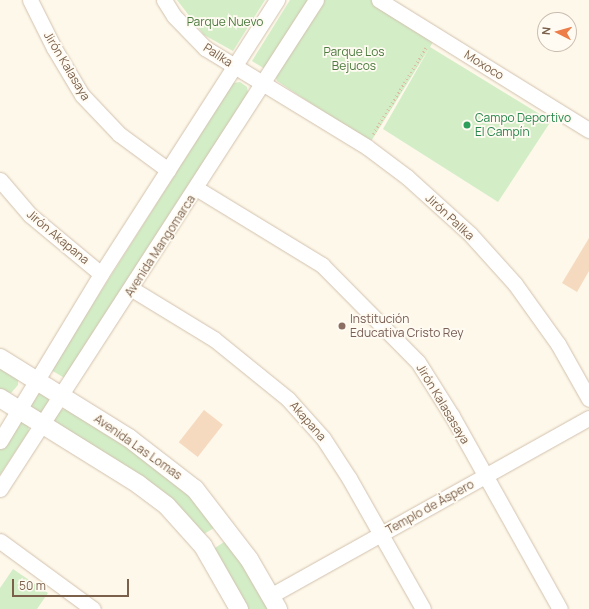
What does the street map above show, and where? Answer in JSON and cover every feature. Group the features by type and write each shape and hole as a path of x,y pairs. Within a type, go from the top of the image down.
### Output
{"street":[{"name":"Jirón Kalasaya","path":"30,0 54,48 82,95 119,134 168,170"},
{"name":"Pallka","path":"164,0 174,16 205,48 264,82"},
{"path":"0,441 101,274 277,0"},
{"name":"Avenida Mangomarca","path":"0,489 132,289 316,0"},
{"name":"Moxoco","path":"379,0 589,130"},
{"name":"Jirón Pallka","path":"264,82 367,147 407,177 470,234 515,284 558,344 589,399"},
{"name":"Jirón Akapana","path":"0,180 30,215 101,274"},
{"name":"Jirón Kalasasaya","path":"196,188 322,265 418,362 452,416 484,477 560,609"},
{"name":"Akapana","path":"132,289 214,339 288,399 323,438 423,609"},
{"name":"Avenida Las Lomas","path":"0,358 62,395 166,464 195,489 227,529 274,603"},
{"path":"0,398 43,423 138,484 166,506 203,546 239,609"},
{"name":"Templo de Áspero","path":"274,603 380,534 589,418"},
{"path":"203,546 227,529"},
{"path":"0,541 92,609"}],"path":[{"path":"367,147 434,34"}],"green space":[{"name":"Parque Nuevo","path":"177,0 265,0 233,51 204,35"},
{"path":"290,0 309,0 265,69 252,61"},
{"name":"Parque Los Bejucos","path":"324,0 371,0 433,42 370,143 277,81 275,75"},
{"name":"Campo Deportivo El Campín","path":"430,47 551,121 498,202 383,129"},
{"path":"240,82 247,87 248,93 68,380 51,370 233,83"},
{"path":"0,366 18,378 18,385 11,393 0,391"},
{"path":"39,393 46,396 49,403 46,410 39,413 32,410 29,403 32,396"},
{"path":"66,409 168,474 213,520 214,528 204,534 56,425 54,420 59,410"},
{"path":"19,417 28,424 29,431 0,475 0,437"},
{"path":"224,542 232,543 269,609 243,609 213,557 215,548"},
{"path":"13,569 48,593 37,609 0,609 0,588"}],"building":[{"path":"589,238 589,271 577,292 562,283"},
{"path":"204,410 223,425 198,457 179,442"}],"place":[{"name":"Campo Deportivo El Campín","path":"467,125"},
{"name":"Institución Educativa Cristo Rey","path":"342,326"}]}
